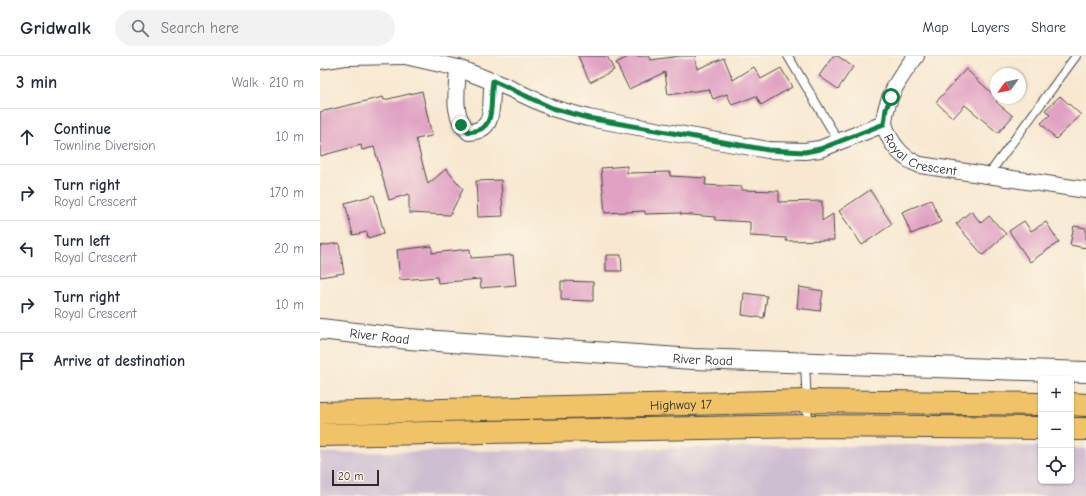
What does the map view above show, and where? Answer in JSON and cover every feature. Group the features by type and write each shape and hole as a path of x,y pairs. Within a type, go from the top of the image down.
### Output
{"highway":[{"name":"Highway 17","path":"320,413 807,402 1038,404"},
{"path":"1074,404 1086,405"},
{"name":"Highway 17","path":"320,435 808,426 1038,428"},
{"path":"1074,429 1086,429"}],"street":[{"name":"Royal Crescent","path":"320,61 345,57 405,56 458,68 493,81 552,108 588,118 760,149 805,152 820,149 884,124 896,148 914,162 1086,190"},
{"path":"884,124 886,109 891,97 902,74 916,56"},
{"path":"458,68 457,113 461,125 469,132 479,131 487,126 490,115 490,97 493,81"},
{"name":"River Road","path":"320,329 414,339 693,359 805,364 1086,372"}],"lane":[{"path":"788,56 839,142"},
{"path":"989,174 1076,56"},
{"path":"805,364 808,426"}],"shaded area":[{"path":"988,444 1038,447 1038,484 1074,484 1074,448 1086,449 1086,496 320,496 320,453"}],"building":[{"path":"578,56 607,56 614,70 590,82"},
{"path":"630,56 649,56 651,60 680,56 697,56 695,58 697,69 724,58 733,80 754,67 761,79 781,68 792,87 761,105 756,96 732,105 727,94 713,99 709,89 668,95 665,72 629,89 616,63"},
{"path":"833,56 838,56 853,67 838,89 819,76"},
{"path":"966,69 990,92 990,104 998,104 1013,116 998,133 965,105 953,118 936,102"},
{"path":"422,91 432,136 416,139 428,184 446,169 463,189 450,215 409,213 409,194 389,200 374,147 362,150 361,145 320,156 320,112 383,97 384,100"},
{"path":"1060,96 1081,115 1056,139 1041,123 1050,115 1045,110"},
{"path":"627,166 627,173 670,172 670,176 706,178 705,185 742,187 742,190 779,191 779,202 822,201 822,221 833,214 834,240 786,241 786,238 750,236 750,222 715,220 715,217 680,214 681,213 645,214 645,211 605,213 601,168"},
{"path":"501,180 503,216 478,217 476,181"},
{"path":"870,190 892,224 862,245 839,211"},
{"path":"374,195 384,233 368,238 367,232 353,235 345,203"},
{"path":"931,200 941,222 911,234 902,212"},
{"path":"971,211 981,223 989,216 1006,234 983,255 956,224"},
{"path":"1024,221 1031,231 1046,222 1059,242 1030,262 1009,231"},
{"path":"1074,226 1086,228 1086,248 1070,245"},
{"path":"339,243 344,273 320,277 320,246"},
{"path":"432,246 432,253 470,249 471,258 513,255 516,285 481,288 480,279 438,283 437,277 400,280 397,250"},
{"path":"606,255 621,255 622,271 606,271"},
{"path":"561,281 593,282 593,301 561,300"},
{"path":"799,287 823,291 820,311 797,308"},
{"path":"744,293 767,296 764,318 742,315"}],"route":[{"path":"461,125 469,132 479,131 487,126 490,115 490,97 493,81 552,108 588,118 768,150 805,152 820,149 884,124 884,116 891,97"}]}
